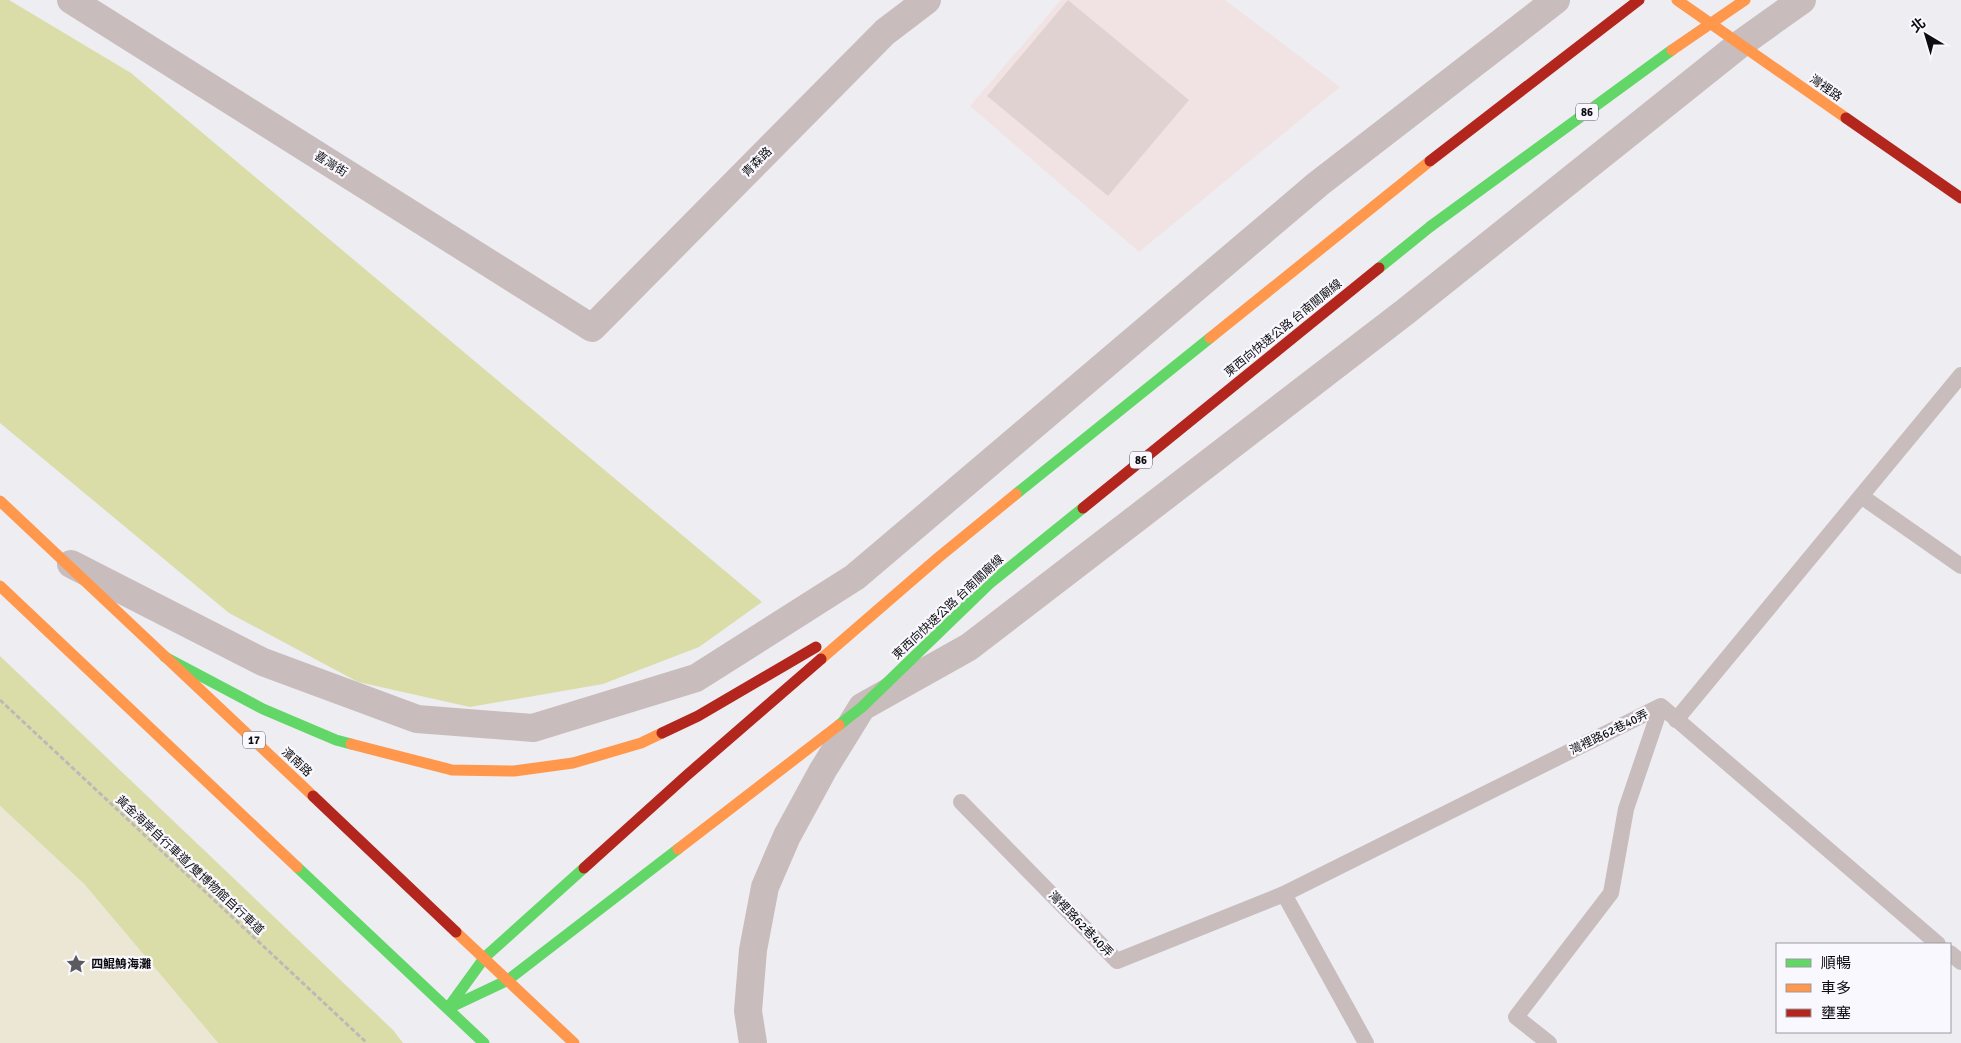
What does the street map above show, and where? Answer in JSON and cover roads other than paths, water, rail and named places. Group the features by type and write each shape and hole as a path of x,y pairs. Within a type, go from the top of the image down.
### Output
{"main road":[{"path":"448,1008 485,957 678,783 946,551 1398,186 1639,0"},
{"name":"灣裡路","path":"1677,0 1961,198"},
{"name":"東西向快速公路 台南關廟線","path":"448,1008 508,980 862,706 988,584 1431,226 1698,30 1745,0"},
{"name":"濱南路","path":"0,501 574,1043"},
{"path":"0,586 484,1043"},
{"path":"165,657 264,709 336,740 452,770 514,771 573,763 641,743 698,716 873,614"}],"street":[{"name":"喜灣街","path":"71,0 592,328"},
{"name":"青森路","path":"592,328 885,32 927,0"},
{"path":"63,560 263,662 417,718 533,728 696,678 855,577 1318,184 1556,0"},
{"path":"753,1043 748,1011 753,950 764,887 787,836 823,770 862,706 969,647 1406,312 1739,45 1802,0"}],"lane":[{"path":"1676,720 1961,375"},
{"path":"1861,496 1961,566"},
{"path":"1549,1043 1516,1017 1611,893 1626,808 1660,706"},
{"name":"灣裡路62巷40弄","path":"961,802 1117,961 1284,894 1660,706 1937,943"},
{"path":"1284,894 1366,1043"},
{"path":"1951,954 1961,962"}],"place":[{"name":"四鯤鯓海灘","path":"76,964"}]}
